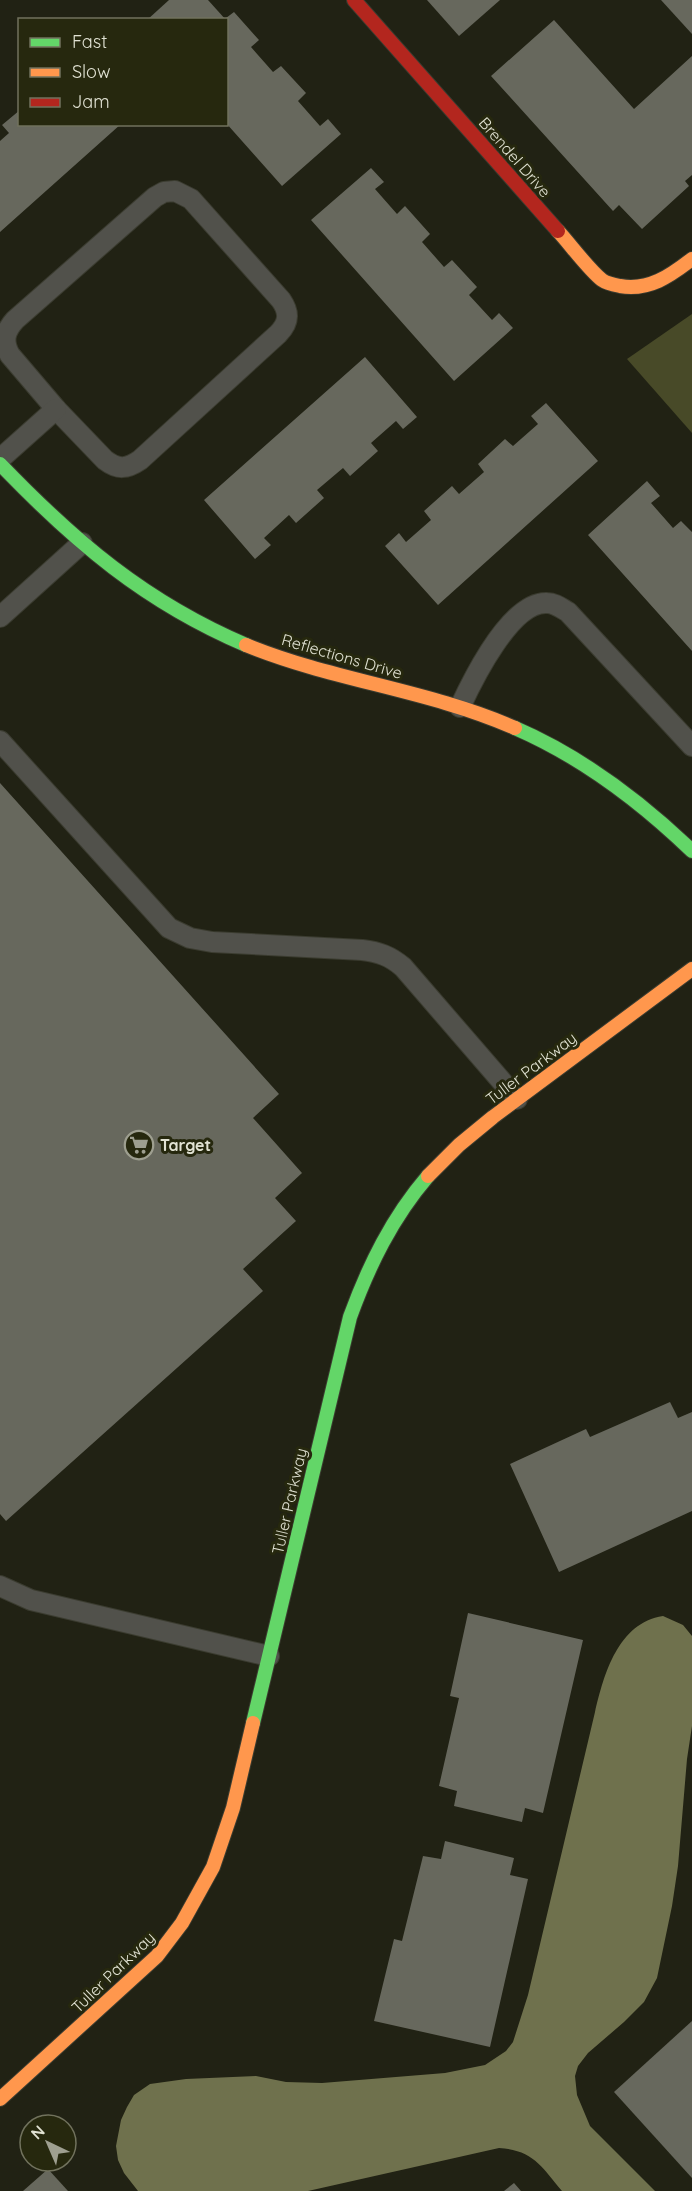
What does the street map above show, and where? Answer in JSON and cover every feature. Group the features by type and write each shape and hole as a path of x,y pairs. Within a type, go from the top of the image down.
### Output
{"street":[{"name":"Brendel Drive","path":"354,0 603,281 624,289 647,287 692,259"},
{"name":"Reflections Drive","path":"0,464 37,503 82,543 166,606 214,631 261,651 460,706 526,731 570,755 604,778 689,842"},
{"name":"Tuller Parkway","path":"0,2099 157,1956 182,1923 213,1867 233,1808 350,1317 366,1272 389,1228 413,1192 436,1166 473,1132 692,969"}],"lane":[{"path":"175,191 191,199 286,308 288,318 285,327 131,466 120,468 112,465 56,409 10,355 5,337 8,328 155,197 164,192 175,191"},
{"path":"0,459 56,409"},
{"path":"0,617 82,543"},
{"path":"460,706 480,666 497,640 520,615 532,606 546,602 557,605 568,612 692,746"},
{"path":"0,741 169,928 190,938 212,942 362,950 379,952 392,958 516,1099"},
{"path":"0,1586 30,1600 269,1656"}],"shaded area":[{"path":"692,314 692,433 627,359"},
{"path":"663,1616 683,1625 692,1636 692,1726 672,1906 657,1978 644,2002 588,2053 578,2066 575,2076 577,2095 590,2126 655,2191 562,2191 542,2167 529,2156 511,2149 499,2148 308,2191 138,2191 124,2173 118,2160 116,2146 121,2120 127,2107 134,2095 150,2084 186,2079 256,2076 286,2082 322,2083 445,2073 485,2065 506,2051 513,2042 528,1995 603,1682 624,1639 648,1621"}],"building":[{"path":"169,0 208,0 224,18 149,18"},
{"path":"427,0 500,0 459,36"},
{"path":"661,0 692,0 692,34"},
{"path":"234,12 259,40 251,47 273,72 281,66 306,93 298,101 320,126 328,119 341,134 282,186 228,125 228,18 226,18"},
{"path":"554,20 634,109 692,56 692,175 685,181 689,186 642,229 619,205 613,211 491,76"},
{"path":"18,112 18,126 119,126 0,232 0,141 9,133 2,125"},
{"path":"371,168 384,182 375,189 397,214 405,206 430,234 422,242 444,267 452,260 477,287 469,295 492,320 499,313 513,328 454,381 311,220"},
{"path":"365,357 417,417 403,429 396,421 371,443 378,451 350,476 343,468 317,490 324,498 296,523 289,515 264,538 271,545 255,559 204,500"},
{"path":"546,403 598,461 438,605 385,546 399,533 406,542 431,520 424,511 452,486 459,494 484,472 478,464 505,439 513,446 538,424 531,416"},
{"path":"647,481 660,496 651,503 673,528 681,521 692,532 692,651 588,535"},
{"name":"Target","path":"0,783 279,1094 253,1118 302,1173 275,1198 296,1221 243,1269 263,1291 6,1521 0,1514"},
{"path":"670,1402 678,1418 692,1412 692,1511 559,1572 510,1464 586,1429 590,1437"},
{"path":"468,1613 583,1640 543,1813 525,1808 522,1822 454,1806 457,1791 439,1786 459,1698 450,1696"},
{"path":"445,1841 514,1858 510,1875 528,1879 490,2047 374,2021 394,1939 402,1941 423,1856 441,1859"},
{"path":"692,2021 692,2178 614,2092"},
{"path":"43,2173 52,2173 68,2191 23,2191"},
{"path":"514,2183 521,2191 504,2191"}],"traffic: fast":[{"path":"0,464 56,519 113,568 176,610 246,645"},
{"path":"515,728 587,766 631,798 692,851"},
{"path":"253,1723 350,1317 383,1243 403,1208 428,1176"}],"traffic: slow":[{"path":"558,231 597,276 618,286 640,286 659,281 692,259"},
{"path":"246,645 313,668 449,704 515,728"},
{"path":"428,1176 459,1145 493,1117 692,969"},
{"path":"0,2099 157,1956 182,1923 213,1867 233,1808 253,1723"}],"traffic: jam":[{"path":"354,0 558,231"}],"place":[{"name":"Target","path":"139,1145"}]}
